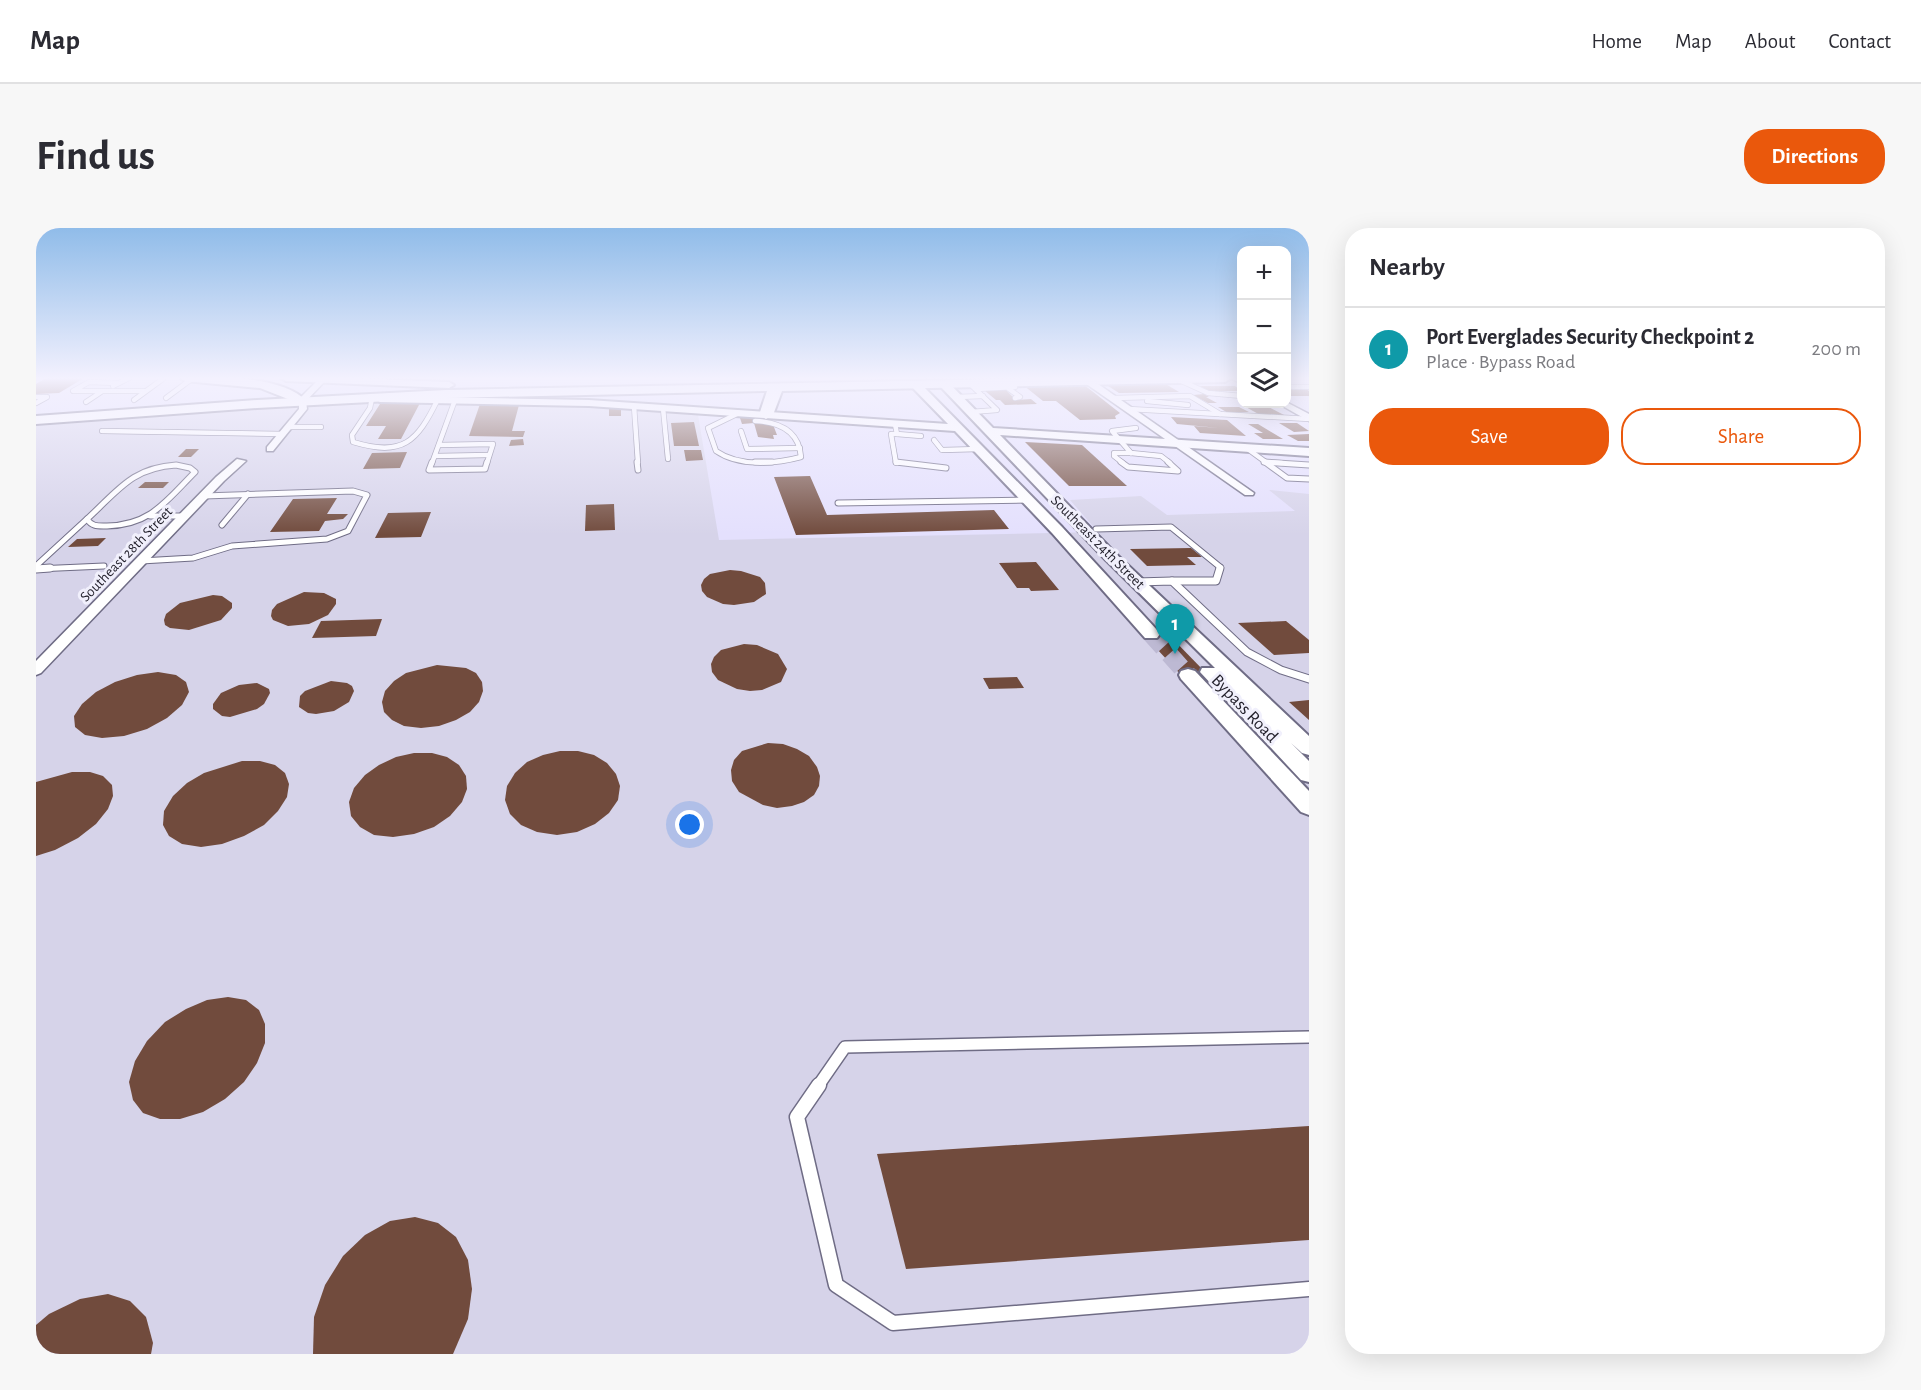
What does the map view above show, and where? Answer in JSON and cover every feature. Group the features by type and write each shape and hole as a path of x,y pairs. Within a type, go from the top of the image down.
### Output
{"street":[{"path":"270,449 286,431"},
{"name":"Southeast 24th Street","path":"960,431 1057,530 1151,634"},
{"path":"975,431 1035,478"},
{"name":"Southeast 24th Street","path":"991,431 1111,557 1145,582 1229,685 1309,748"},
{"path":"998,431 1309,452"},
{"path":"1160,431 1249,493"},
{"name":"Southeast 28th Street","path":"36,670 204,496 241,462"},
{"path":"1028,500 1031,495 1050,494"},
{"name":"Bypass Road","path":"1057,530 1229,685 1309,774"},
{"name":"Bypass Road","path":"1111,557 1129,584 1180,642"},
{"path":"1192,679 1309,806"}],"lane":[{"path":"102,431 290,431"},
{"path":"355,431 352,435 353,442 362,446 396,445 414,439 420,431"},
{"path":"439,445 493,444 485,469 429,470 444,431"},
{"path":"636,431 638,471"},
{"path":"665,431 668,459"},
{"path":"709,431 712,445 723,456 748,461 801,457 794,435 787,431"},
{"path":"741,431 747,449 800,448"},
{"path":"894,431 891,434 896,463 946,468"},
{"path":"902,431 921,436"},
{"path":"1116,431 1112,431 1131,453 1161,456 1178,471 1128,466 1113,456 1114,453 1131,453"},
{"path":"934,441 942,450 980,449"},
{"path":"1245,447 1287,478 1309,479"},
{"path":"435,456 489,455"},
{"path":"1262,461 1309,465"},
{"path":"36,567 87,519 136,474 157,466 193,468 195,472 150,516 131,525 104,526 90,524 87,519"},
{"path":"141,561 193,558 232,546 327,539 348,531 368,495 353,491 204,496"},
{"path":"222,525 248,494"},
{"path":"838,503 1028,500"},
{"path":"150,516 185,516"},
{"path":"1096,529 1171,528 1220,567 1216,581 1145,582"},
{"path":"36,567 104,566"},
{"path":"1172,581 1246,652 1281,670 1309,679"},
{"path":"1192,679 1229,685"},
{"path":"1309,1037 845,1047 797,1117 836,1285 893,1323 1309,1289"}],"shaded area":[{"path":"36,431 701,431 719,540 1098,532 1070,500 1141,496 1167,515 1295,511 1269,490 1309,494 1309,1354 36,1354"}],"building":[{"path":"383,431 405,431 401,439 378,439"},
{"path":"471,431 525,431 523,437 469,436"},
{"path":"672,431 696,431 699,446 674,446"},
{"path":"756,431 775,431 777,435 773,435 774,439 758,437"},
{"path":"1198,431 1240,431 1246,436 1200,433"},
{"path":"1259,431 1269,431 1283,439 1263,439 1254,433 1263,433"},
{"path":"1309,434 1309,441 1298,441 1287,435"},
{"path":"523,439 524,445 509,446 511,440"},
{"path":"1025,442 1082,445 1127,486 1069,486"},
{"path":"186,449 199,449 191,457 178,457"},
{"path":"684,450 701,450 703,460 686,461"},
{"path":"407,452 400,468 363,469 372,453"},
{"path":"810,476 827,515 994,510 1009,529 796,535 774,477"},
{"path":"145,482 169,482 163,488 138,488"},
{"path":"337,498 327,514 348,514 343,519 325,521 319,531 270,532 293,499"},
{"path":"614,504 615,530 585,531 586,505"},
{"path":"431,512 421,537 375,538 388,513"},
{"path":"106,538 98,546 68,547 77,539"},
{"path":"1191,548 1202,557 1187,557 1196,565 1147,566 1130,549"},
{"path":"1036,562 1059,590 1031,591 1029,588 1017,588 999,563"},
{"path":"730,570 760,577 765,583 766,594 754,602 734,605 723,604 707,597 701,585 704,579 710,574"},
{"path":"304,592 324,593 336,599 336,604 328,615 309,624 288,626 273,620 272,610 277,604"},
{"path":"213,595 222,596 232,603 232,608 221,620 189,630 170,628 165,625 166,614 180,603"},
{"path":"382,619 376,636 312,638 321,621"},
{"path":"1286,621 1309,640 1309,653 1274,655 1238,623"},
{"path":"1168,634 1207,674 1181,675 1144,635"},
{"path":"744,644 757,645 778,654 787,669 781,682 762,690 750,691 737,689 718,680 712,672 711,664 714,657 721,650"},
{"path":"437,665 466,668 476,673 482,682 483,691 479,702 470,712 439,726 421,728 404,726 392,720 384,712 382,702 385,691 406,673"},
{"path":"158,672 176,675 186,682 189,692 182,705 167,718 147,729 124,736 102,738 85,735 75,727 74,716 82,704 96,692 115,682 137,675"},
{"path":"1017,677 1024,688 989,689 983,678"},
{"path":"331,681 352,686 354,691 349,702 334,711 316,714 308,713 299,707 300,696 305,691"},
{"path":"257,683 269,689 270,693 264,704 257,709 230,717 222,716 213,709 213,704 221,693 239,685"},
{"path":"1309,700 1309,720 1289,702"},
{"path":"768,743 783,744 809,756 820,776 819,786 814,795 804,802 777,808 763,805 739,792 732,781 731,770 734,760 742,751"},
{"path":"560,751 578,751 594,755 607,763 616,774 620,786 618,800 609,813 595,824 577,832 557,835 537,832 521,825 510,814 505,800 507,786 515,773 527,762"},
{"path":"414,753 432,753 447,757 459,765 466,776 467,789 462,802 450,816 434,827 414,834 393,837 374,835 360,827 351,816 349,802 354,788 365,775 379,765 396,757"},
{"path":"242,761 260,761 275,765 285,773 289,784 287,797 278,811 264,825 222,844 201,847 182,844 169,836 163,825 164,811 173,796 187,783 204,773"},
{"path":"72,772 90,772 103,776 112,785 113,796 108,809 96,824 78,838 55,850 36,856 36,782"},
{"path":"228,997 246,1000 259,1010 265,1024 265,1043 257,1063 244,1082 225,1099 203,1112 180,1119 160,1119 143,1113 133,1100 129,1082 135,1061 147,1041 165,1022 186,1009 207,1000"},
{"path":"1309,1126 1309,1240 906,1269 877,1154"},
{"path":"415,1217 438,1223 456,1237 468,1260 472,1289 468,1319 453,1354 313,1354 314,1317 325,1285 343,1256 365,1235 390,1221"},
{"path":"108,1294 130,1301 146,1317 153,1343 151,1354 36,1354 36,1325 49,1314 80,1299"}],"tunnel":[{"path":"1151,634 1188,675"}],"place":[{"name":"Port Everglades Security Checkpoint 2","path":"1175,654"}]}
